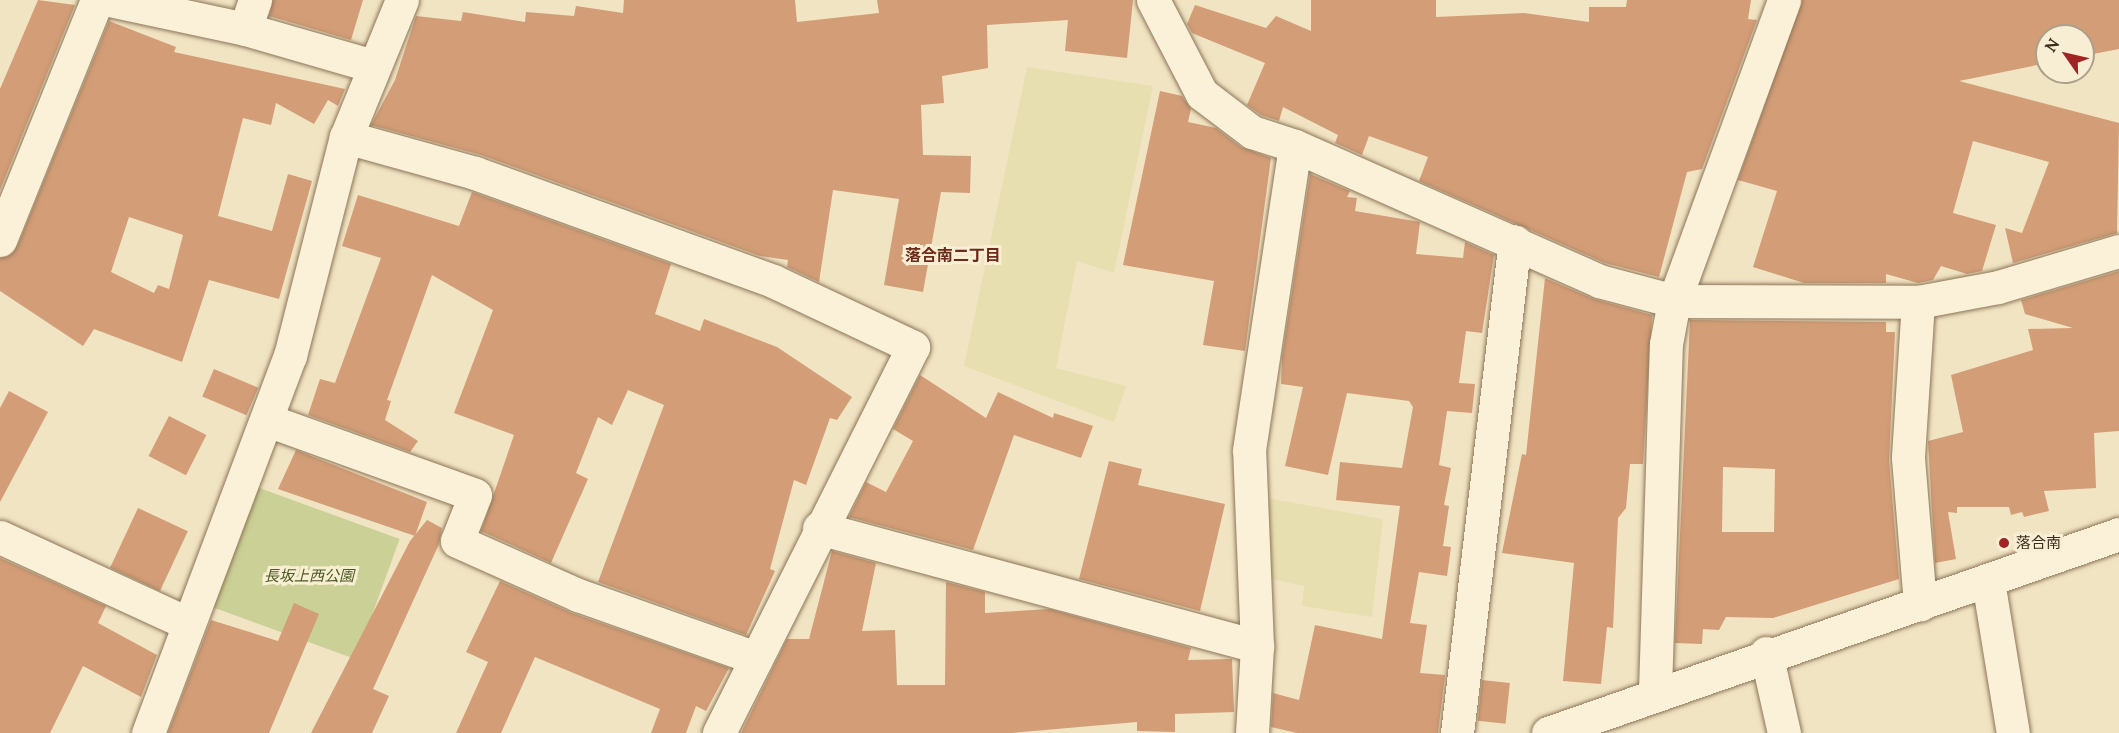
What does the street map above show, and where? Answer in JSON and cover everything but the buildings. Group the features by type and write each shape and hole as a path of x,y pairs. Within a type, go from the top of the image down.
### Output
{"street":[{"path":"0,240 97,0"},
{"path":"110,0 250,15 373,66"},
{"path":"148,733 187,623 290,356 346,137 373,66 402,0"},
{"path":"1153,0 1202,94 1252,132 1295,146 1515,241 1599,281 1674,301 1918,302 1998,287 2119,251"},
{"path":"1655,691 1666,344 1674,301 1784,0"},
{"path":"346,137 475,173 773,281 913,347 819,528 719,733"},
{"path":"1252,733 1257,646 1249,450 1295,146"},
{"path":"1456,733 1515,241"},
{"path":"1918,302 1908,458 1920,605"},
{"path":"267,420 475,495 457,541 578,595 756,658"},
{"path":"819,528 1257,646"},
{"path":"1548,733 1655,691 1766,653 1920,605 2119,534"},
{"path":"0,537 187,623"},
{"path":"1988,581 2013,733"},
{"path":"1766,653 1784,733"}],"shaded area":[{"path":"1027,67 1153,86 1114,273 1077,261 1056,368 1126,386 1114,422 964,366"},
{"path":"1267,498 1383,519 1372,617 1302,606 1304,586 1268,578"}],"green space":[{"name":"長坂上西公園","path":"254,486 400,539 356,659 210,606"}],"place":[{"name":"落合南","path":"2004,543"}],"district":[{"name":"落合南二丁目","path":"953,255"}]}
